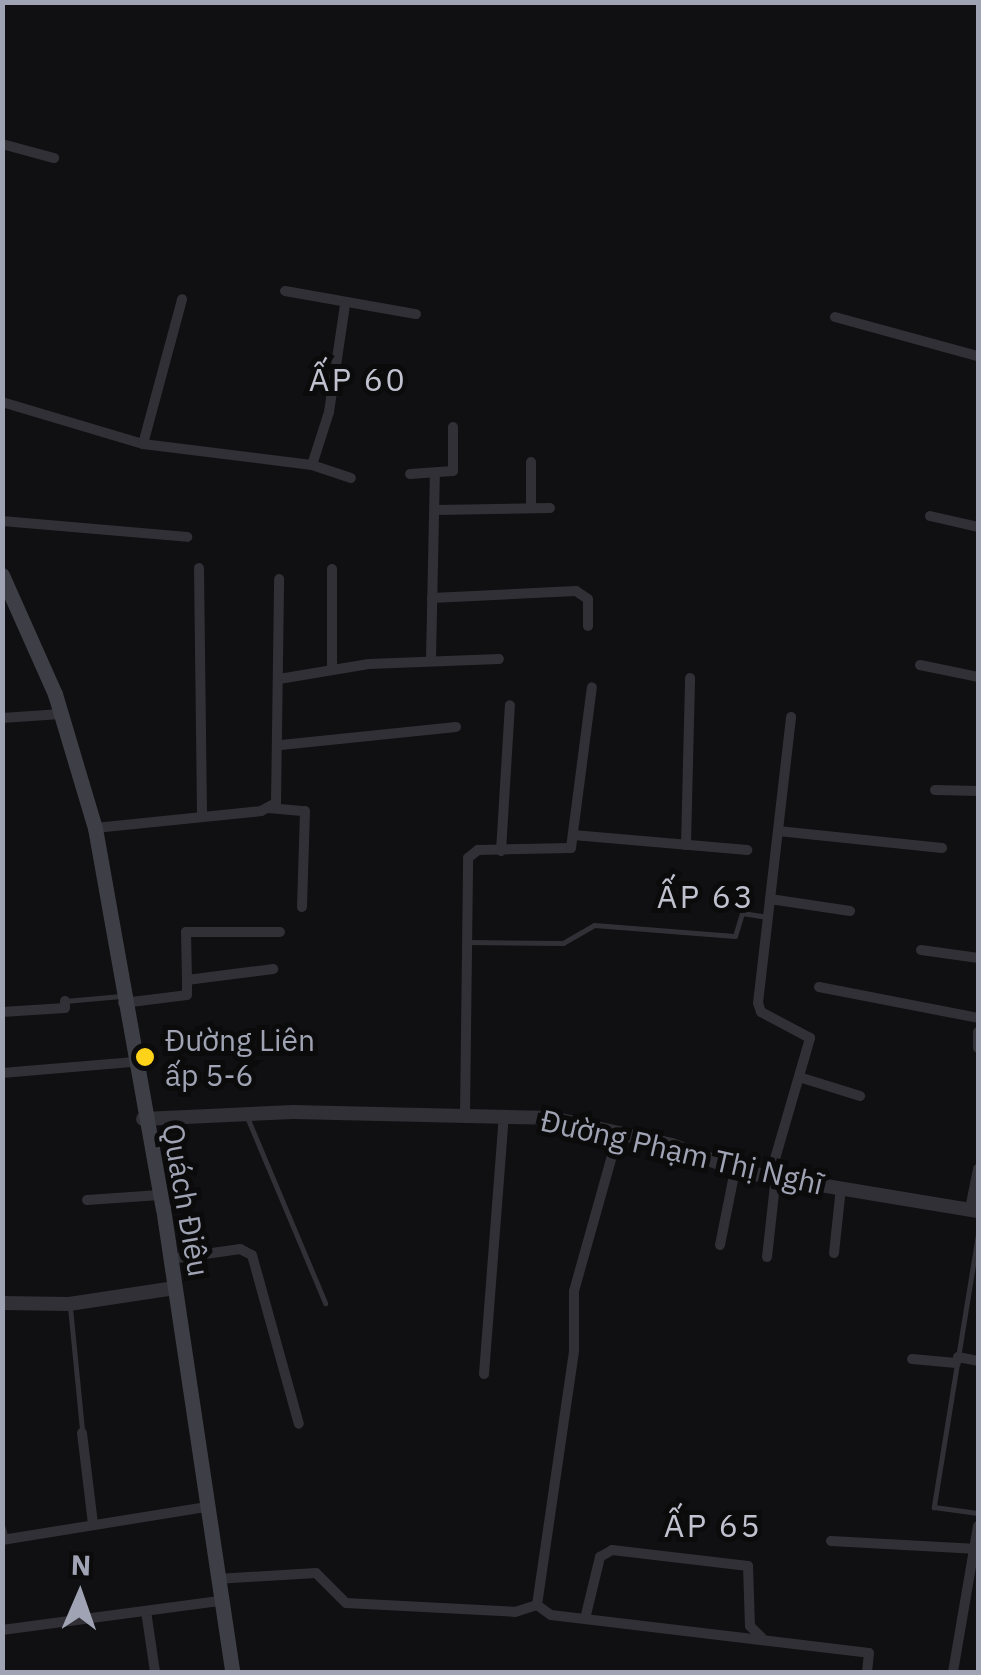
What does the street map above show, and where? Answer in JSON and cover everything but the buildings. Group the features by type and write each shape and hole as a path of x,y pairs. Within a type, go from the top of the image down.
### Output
{"main road":[{"name":"Quách Điêu","path":"2,575 61,714 95,828 121,1000 160,1195 232,1672"}],"street":[{"path":"2,144 54,158"},
{"path":"285,291 345,305 416,314"},
{"path":"143,444 182,299"},
{"path":"312,465 329,412 345,305"},
{"path":"835,317 978,356"},
{"path":"2,402 143,444 312,465 351,478"},
{"path":"410,474 454,469 453,427"},
{"path":"531,462 531,508"},
{"path":"431,659 435,474"},
{"path":"436,510 550,508"},
{"path":"930,516 978,527"},
{"path":"2,521 187,537"},
{"path":"199,568 202,816"},
{"path":"332,569 332,670"},
{"path":"267,808 278,792 281,745 279,580"},
{"path":"432,598 576,591 588,599 588,626"},
{"path":"279,678 431,659 499,659"},
{"path":"920,665 978,676"},
{"path":"686,846 690,678"},
{"path":"465,1114 468,858 478,850 568,850 592,686"},
{"path":"501,850 510,705"},
{"path":"2,718 61,714"},
{"path":"767,1257 773,1176 810,1038 761,1012 758,1004 791,716"},
{"path":"281,745 456,727"},
{"path":"936,790 978,790"},
{"path":"95,828 267,808 305,811 302,906"},
{"path":"778,831 942,848"},
{"path":"572,835 747,850"},
{"path":"770,900 850,911"},
{"path":"121,1000 187,995 186,932 280,932"},
{"path":"922,950 978,958"},
{"path":"187,980 273,969"},
{"path":"819,987 978,1018"},
{"path":"2,1012 65,1008 65,1001"},
{"path":"978,1032 978,1048"},
{"path":"2,1073 132,1062"},
{"path":"799,1077 860,1096"},
{"name":"Đường Phạm Thị Nghĩ","path":"143,1119 245,1114 504,1116 619,1131 735,1170 974,1210"},
{"path":"484,1374 504,1116"},
{"path":"537,1605 574,1350 574,1292 619,1131"},
{"path":"974,1210 978,1168"},
{"path":"720,1246 735,1170"},
{"path":"834,1253 841,1187"},
{"path":"87,1200 160,1195"},
{"path":"170,1259 240,1249 252,1255 300,1424"},
{"path":"2,1303 70,1304 175,1288"},
{"path":"912,1359 978,1360"},
{"path":"82,1433 92,1524"},
{"path":"4,1539 205,1507"},
{"path":"953,1672 978,1526"},
{"path":"831,1541 976,1549"},
{"path":"585,1619 600,1557 612,1550 748,1566 750,1626 762,1637"},
{"path":"216,1579 316,1573 346,1603 515,1612 537,1605"},
{"path":"2,1630 219,1601"},
{"path":"537,1605 551,1615 762,1637 869,1653 867,1672"},
{"path":"146,1611 155,1672"}],"lane":[{"path":"468,942 563,942 594,925 735,936 742,914 768,918"},
{"path":"65,1001 121,1000"},
{"path":"245,1114 325,1303"},
{"path":"978,1234 934,1507 978,1513"},
{"path":"70,1304 82,1433"},
{"path":"2,1525 4,1539"}],"place":[{"name":"Đường Liên ấp 5-6","path":"145,1057"}],"district":[{"name":"ẤP 60","path":"358,379"},
{"name":"ẤP 63","path":"706,896"},
{"name":"ẤP 65","path":"713,1525"}]}
